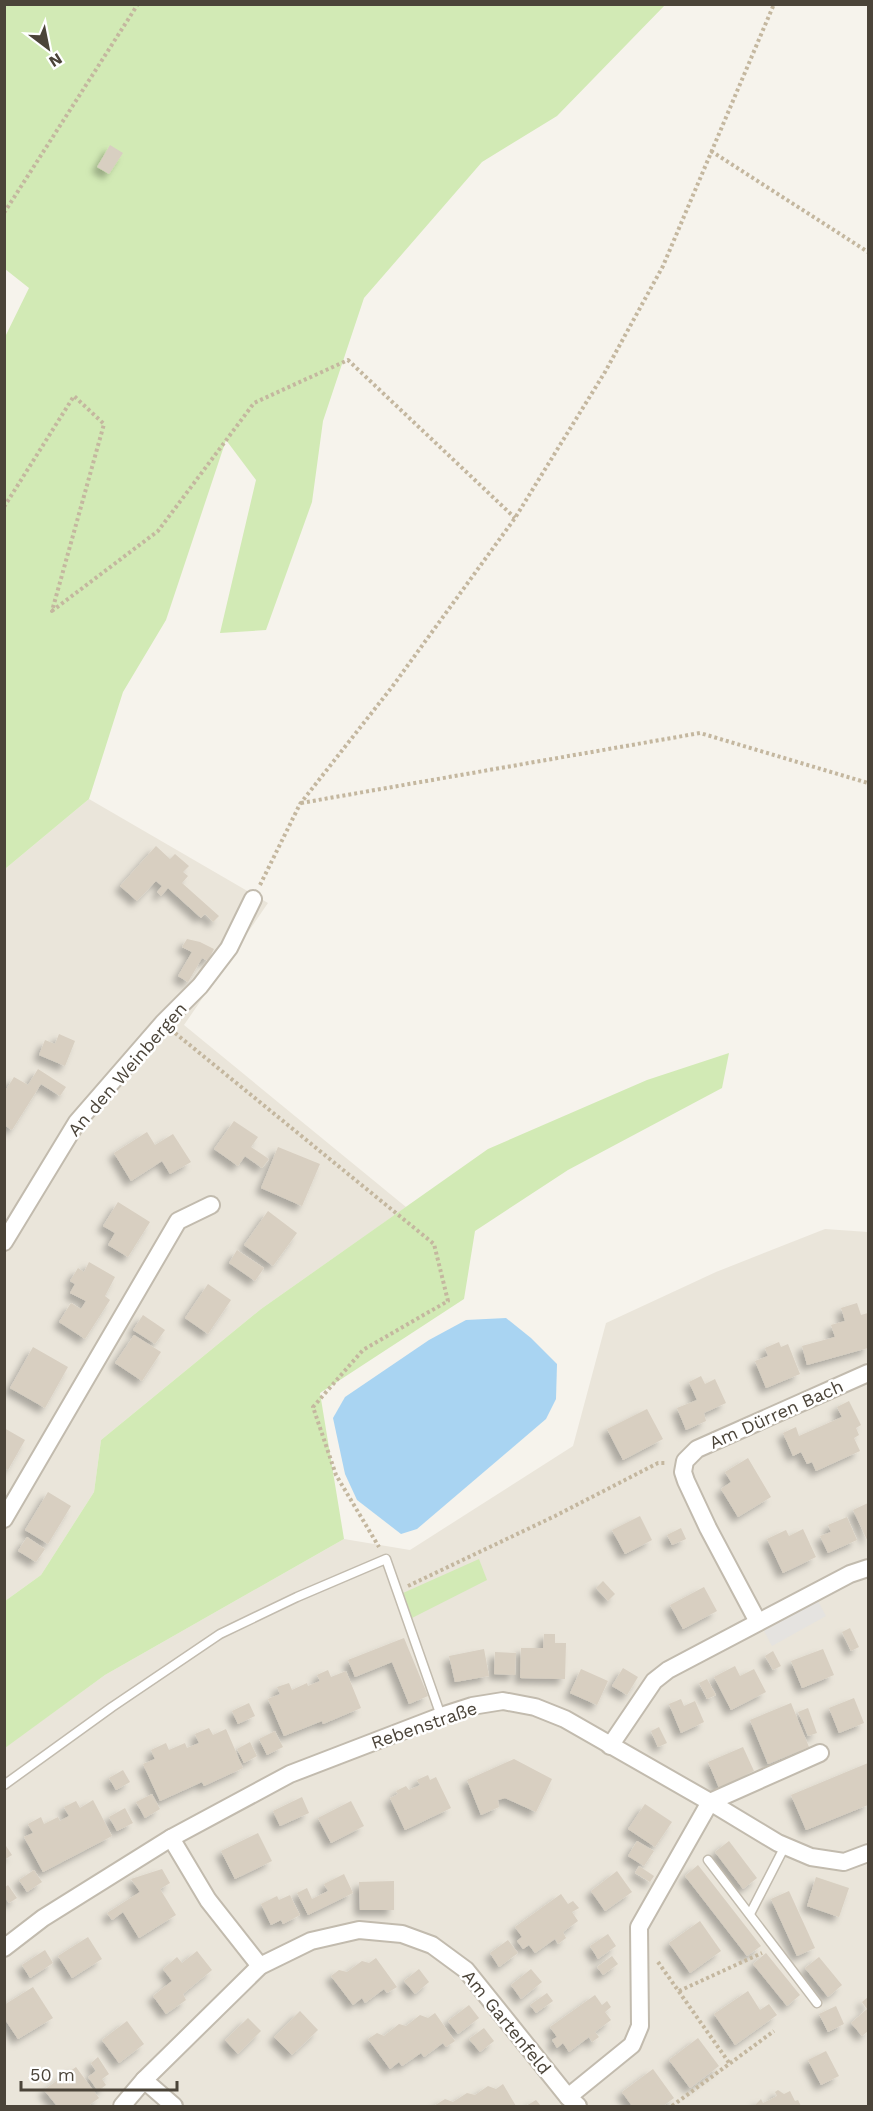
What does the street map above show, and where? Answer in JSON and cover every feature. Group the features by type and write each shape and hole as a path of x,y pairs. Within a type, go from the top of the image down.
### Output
{"street":[{"name":"An den Weinbergen","path":"4,1242 77,1122 163,1023 200,987 229,948 253,899"},
{"path":"4,1519 178,1221 211,1205"},
{"name":"Am Dürren Bach","path":"685,1461 698,1449 868,1373"},
{"path":"685,1461 683,1472 686,1481 758,1622"},
{"path":"610,1746 654,1681 668,1670 850,1574 868,1568"},
{"name":"Rebenstraße","path":"4,1948 43,1918 171,1838 290,1774 441,1716 472,1706 503,1701 535,1707 565,1719 785,1846 811,1857 844,1862 868,1853"},
{"path":"573,2102 632,2044 640,2026 639,1927 710,1802 820,1753"},
{"path":"171,1838 208,1900 260,1965"},
{"name":"Am Gartenfeld","path":"122,2106 144,2080 260,1965 310,1941 360,1930 402,1934 432,1945 466,1970 573,2102"},
{"path":"144,2080 174,2106"}],"lane":[{"path":"4,1785 112,1707 220,1634 386,1559 441,1716"},
{"path":"750,1914 785,1846"},
{"path":"708,1860 817,2003"}],"path":[{"path":"4,213 138,4"},
{"path":"253,899 300,804 392,687 515,518 605,372 663,266 774,4"},
{"path":"711,151 868,252"},
{"path":"4,507 74,396 104,424 52,611 158,531 254,403 348,360 515,518"},
{"path":"300,804 700,733 868,783"},
{"path":"163,1023 434,1244 448,1301 363,1350 313,1407 336,1475 386,1559"},
{"path":"397,1591 555,1516 658,1463 685,1461"},
{"path":"639,1935 730,2064"},
{"path":"679,1991 775,1947"},
{"path":"672,2106 774,2031"}],"shaded area":[{"path":"89,799 268,903 184,1025 406,1207 261,1309 101,1440 94,1492 41,1575 5,1601 5,869"},
{"path":"825,1229 868,1232 868,2106 5,2106 4,1748 105,1675 344,1539 410,1550 573,1446 606,1323 716,1272"},
{"path":"818,1601 826,1616 772,1646 764,1631"}],"green space":[{"path":"5,5 665,5 557,116 482,162 364,298 323,421 312,502 266,630 220,633 256,480 226,440 166,620 123,692 89,799 5,869 4,339 29,288 5,269"},
{"path":"729,1053 722,1088 568,1170 475,1231 464,1299 320,1393 344,1539 105,1675 5,1748 5,1601 41,1575 94,1492 101,1440 261,1309 488,1149 647,1080"},
{"path":"479,1559 487,1580 412,1618 403,1593"}],"water":[{"path":"506,1318 531,1338 557,1364 556,1399 546,1419 417,1529 401,1534 357,1500 345,1474 333,1418 345,1397 429,1340 466,1320"}],"building":[{"path":"110,145 123,153 109,174 97,167"},
{"path":"156,846 170,859 175,854 189,866 183,872 188,876 182,883 219,916 213,922 205,914 201,918 168,888 161,896 157,892 162,886 156,881 137,901 120,886"},
{"path":"187,939 214,949 208,961 202,958 188,982 178,976 192,952 182,947"},
{"path":"59,1034 75,1041 65,1066 39,1055 45,1040 55,1044"},
{"path":"38,1069 66,1087 60,1096 41,1084 12,1130 4,1125 4,1093 14,1077 28,1085"},
{"path":"234,1121 258,1137 251,1147 269,1159 262,1168 245,1156 238,1166 214,1149"},
{"path":"147,1132 155,1145 173,1134 191,1162 170,1174 162,1161 131,1181 114,1153"},
{"path":"278,1147 320,1164 302,1206 261,1188"},
{"path":"118,1202 150,1222 128,1257 108,1245 115,1233 103,1226"},
{"path":"268,1211 297,1233 273,1266 244,1245"},
{"path":"237,1250 264,1268 255,1281 229,1263"},
{"path":"89,1262 115,1277 105,1296 110,1300 85,1339 59,1322 71,1303 81,1309 86,1301 70,1293 75,1284 70,1281 78,1268 84,1272"},
{"path":"208,1284 231,1300 208,1334 185,1318"},
{"path":"857,1303 861,1315 868,1313 868,1348 807,1365 802,1346 835,1337 831,1325 845,1321 841,1308"},
{"path":"143,1315 165,1330 155,1344 133,1330"},
{"path":"134,1335 161,1352 142,1381 115,1363"},
{"path":"779,1342 781,1347 788,1344 800,1374 766,1388 755,1361 768,1356 765,1348"},
{"path":"33,1347 68,1367 45,1408 10,1388"},
{"path":"701,1376 705,1384 715,1379 726,1403 704,1413 706,1421 686,1430 677,1408 697,1400 689,1382"},
{"path":"849,1401 861,1425 856,1428 859,1435 854,1438 860,1451 816,1471 812,1462 807,1464 801,1452 793,1456 783,1433 796,1427 799,1436 842,1417 837,1407"},
{"path":"647,1409 663,1439 623,1460 607,1429"},
{"path":"4,1428 25,1440 8,1470 4,1467"},
{"path":"748,1458 771,1497 738,1517 721,1489 731,1482 725,1472"},
{"path":"48,1492 71,1506 48,1544 25,1530"},
{"path":"868,1503 868,1542 853,1510"},
{"path":"640,1516 652,1540 625,1554 612,1530"},
{"path":"847,1517 857,1540 828,1553 820,1536 831,1532 828,1525"},
{"path":"681,1528 686,1539 672,1545 667,1535"},
{"path":"803,1529 816,1557 783,1573 767,1539 786,1530 789,1536"},
{"path":"27,1537 45,1549 36,1562 18,1551"},
{"path":"603,1581 615,1594 608,1601 596,1588"},
{"path":"704,1587 717,1611 683,1629 670,1605"},
{"path":"850,1628 859,1647 851,1651 842,1632"},
{"path":"544,1634 555,1634 555,1643 566,1643 565,1679 520,1678 521,1648 543,1648"},
{"path":"404,1638 428,1696 409,1704 392,1662 355,1677 348,1660"},
{"path":"484,1649 489,1676 455,1682 449,1656"},
{"path":"823,1649 834,1675 802,1688 791,1661"},
{"path":"773,1651 781,1666 773,1670 765,1656"},
{"path":"495,1652 516,1653 515,1675 494,1674"},
{"path":"735,1666 740,1676 754,1669 766,1692 731,1710 714,1677"},
{"path":"623,1668 638,1677 627,1695 612,1686"},
{"path":"581,1669 608,1681 597,1705 570,1693"},
{"path":"328,1670 331,1677 346,1671 361,1708 323,1724 322,1721 284,1736 268,1699 280,1694 277,1687 289,1683 292,1690 307,1683 308,1686 320,1681 317,1675"},
{"path":"707,1679 716,1695 707,1699 699,1683"},
{"path":"854,1698 864,1723 839,1733 829,1708"},
{"path":"681,1699 684,1706 695,1701 704,1722 681,1733 669,1704"},
{"path":"249,1703 255,1716 238,1724 232,1711"},
{"path":"791,1703 809,1747 768,1764 750,1720"},
{"path":"808,1708 817,1733 808,1736 798,1712"},
{"path":"659,1727 667,1743 658,1747 651,1731"},
{"path":"209,1728 213,1735 226,1729 243,1768 204,1786 202,1782 160,1801 143,1764 155,1759 151,1750 166,1743 169,1750 185,1743 187,1748 199,1743 195,1734"},
{"path":"275,1731 283,1747 267,1755 259,1739"},
{"path":"250,1742 257,1756 244,1763 237,1749"},
{"path":"743,1747 754,1771 719,1788 708,1762"},
{"path":"514,1759 552,1779 536,1812 505,1798 498,1800 499,1807 481,1815 467,1780"},
{"path":"868,1763 868,1805 806,1830 791,1795"},
{"path":"123,1770 130,1782 116,1790 109,1778"},
{"path":"428,1775 430,1780 436,1777 451,1808 405,1830 390,1798 398,1794 396,1791 406,1786 409,1790 420,1785 417,1780"},
{"path":"152,1794 160,1809 145,1818 136,1802"},
{"path":"302,1797 309,1813 280,1826 273,1811"},
{"path":"93,1800 112,1836 43,1872 24,1837 33,1833 28,1824 41,1817 44,1824 58,1817 60,1821 69,1816 64,1807 76,1801 80,1808"},
{"path":"351,1801 364,1826 331,1843 318,1818"},
{"path":"645,1804 672,1822 655,1847 628,1829"},
{"path":"125,1808 133,1823 117,1831 109,1817"},
{"path":"258,1833 272,1861 235,1879 221,1851"},
{"path":"637,1841 654,1851 644,1866 628,1856"},
{"path":"729,1841 757,1878 743,1889 715,1852"},
{"path":"4,1843 12,1855 4,1860"},
{"path":"698,1865 761,1946 747,1956 685,1876"},
{"path":"639,1866 654,1876 650,1882 635,1873"},
{"path":"162,1869 170,1883 160,1889 176,1915 139,1938 123,1912 112,1920 107,1913 140,1892 131,1879"},
{"path":"34,1870 42,1882 27,1892 19,1880"},
{"path":"617,1871 632,1892 605,1911 591,1891"},
{"path":"344,1874 353,1893 308,1915 297,1893 307,1888 312,1899 328,1891 324,1884"},
{"path":"816,1877 849,1888 839,1917 807,1906"},
{"path":"394,1881 394,1910 360,1910 359,1882"},
{"path":"8,1885 17,1898 9,1903 4,1896 4,1888"},
{"path":"789,1891 815,1948 797,1956 771,1899"},
{"path":"561,1894 568,1904 573,1901 579,1908 572,1912 578,1921 563,1932 566,1938 558,1944 555,1939 535,1953 529,1945 523,1949 517,1941 522,1937 515,1927"},
{"path":"290,1895 300,1915 283,1924 281,1920 271,1925 261,1904 277,1896 279,1900"},
{"path":"700,1921 721,1951 690,1973 669,1943"},
{"path":"608,1934 616,1946 598,1959 590,1946"},
{"path":"88,1937 102,1959 72,1978 58,1956"},
{"path":"508,1940 518,1953 499,1967 490,1953"},
{"path":"45,1950 53,1963 30,1978 22,1965"},
{"path":"197,1951 212,1970 183,1994 186,2000 166,2014 153,1996 172,1981 163,1969 177,1957 182,1963"},
{"path":"766,1953 800,1995 787,2006 753,1964"},
{"path":"612,1956 618,1964 603,1975 597,1967"},
{"path":"819,1957 842,1985 828,1997 805,1968"},
{"path":"376,1958 397,1987 387,1993 384,1989 365,2003 362,1998 353,2005 331,1976 339,1970 347,1972 362,1961 369,1963"},
{"path":"419,1969 429,1982 415,1994 404,1981"},
{"path":"531,1969 542,1982 521,1999 511,1985"},
{"path":"33,1987 53,2018 18,2039 4,2018 4,2005"},
{"path":"748,1991 760,2010 769,2004 777,2015 735,2045 714,2014"},
{"path":"547,1993 553,2001 536,2013 530,2005"},
{"path":"595,1995 602,2005 607,2001 611,2007 605,2012 611,2020 595,2032 599,2037 592,2042 589,2037 569,2052 563,2043 557,2048 552,2040 557,2037 550,2027"},
{"path":"868,1997 868,2031 862,2036 851,2023 867,2009 862,2002"},
{"path":"469,2005 479,2018 458,2034 448,2021"},
{"path":"836,2006 844,2024 828,2032 819,2014"},
{"path":"300,2011 318,2030 292,2055 274,2037"},
{"path":"435,2013 455,2041 446,2047 443,2043 424,2057 421,2053 402,2066 399,2062 390,2069 368,2039 377,2033 384,2036 399,2024 406,2026 420,2015 428,2018"},
{"path":"248,2018 261,2031 238,2054 225,2040"},
{"path":"127,2021 144,2044 119,2063 102,2040"},
{"path":"484,2028 494,2041 480,2052 469,2039"},
{"path":"698,2038 719,2066 690,2088 669,2060"},
{"path":"826,2051 839,2076 821,2085 808,2060"},
{"path":"98,2057 109,2074 102,2079 106,2085 98,2091 88,2077 96,2071 91,2063"},
{"path":"76,2067 99,2098 88,2106 57,2106 44,2090"},
{"path":"653,2069 674,2098 663,2106 632,2106 622,2092"},
{"path":"503,2084 516,2106 434,2106 445,2099 453,2102 467,2093 475,2095 488,2086 496,2089"},
{"path":"778,2090 784,2094 790,2091 795,2101 798,2100 801,2106 754,2106 761,2099 763,2103 777,2096 775,2092"},
{"path":"536,2100 541,2106 526,2106"}]}
